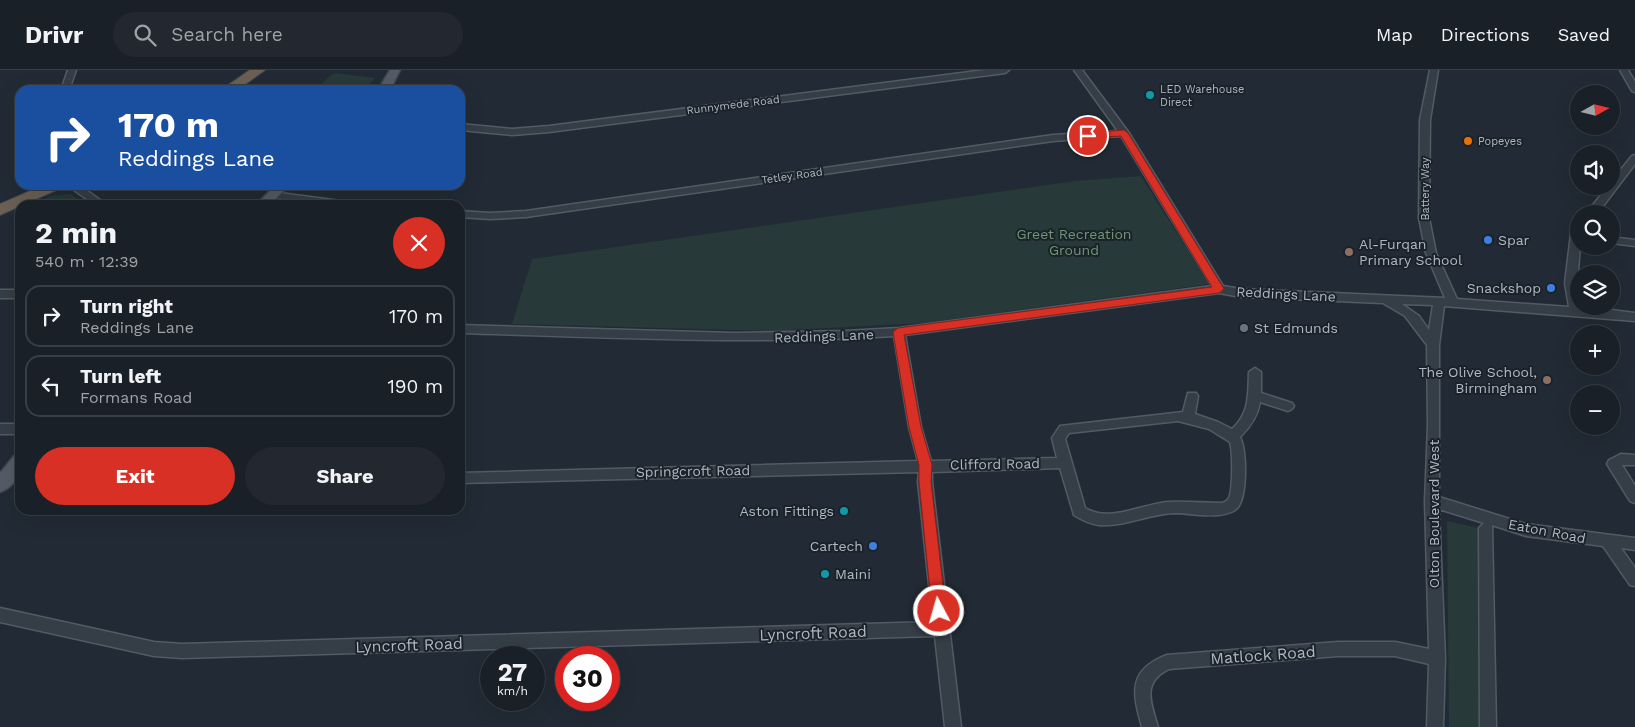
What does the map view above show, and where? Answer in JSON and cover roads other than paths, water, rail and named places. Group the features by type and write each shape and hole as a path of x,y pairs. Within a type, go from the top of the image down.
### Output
{"highway":[{"path":"236,85 260,70"},
{"path":"22,200 45,190"},
{"path":"0,210 15,203"}],"main road":[{"path":"387,85 395,70"},
{"path":"268,200 278,190"},
{"path":"0,485 15,467"}],"street":[{"path":"67,85 72,70"},
{"name":"Runnymede Road","path":"465,127 512,132 548,129 1005,70"},
{"path":"1078,70 1124,133 1219,289"},
{"name":"Battery Way","path":"1434,70 1426,120 1424,218 1431,253 1446,302"},
{"path":"1624,70 1635,89"},
{"name":"Tetley Road","path":"465,214 490,216 526,214 1053,138 1124,133"},
{"path":"1598,205 1635,158"},
{"path":"80,190 94,200"},
{"path":"1620,241 1635,243"},
{"name":"Reddings Lane","path":"465,329 772,338 898,332 1219,289 1241,293 1570,310"},
{"path":"0,294 15,294"},
{"path":"1376,299 1396,304 1418,321 1433,345"},
{"name":"Olton Boulevard West","path":"1435,727 1437,658 1432,501 1433,345 1446,302"},
{"name":"Reddings Lane","path":"1618,315 1635,317"},
{"path":"898,332 915,427 926,465 925,482 953,727"},
{"path":"1233,436 1246,425 1255,404 1255,372"},
{"path":"1188,417 1192,396"},
{"path":"1254,396 1288,406"},
{"path":"1178,416 1188,417 1221,429 1233,436 1238,444 1239,452 1236,499 1232,506 1223,509 1164,508 1138,515 1098,519 1086,517 1078,511 1058,438 1065,429 1178,416"},
{"path":"0,429 15,428"},
{"path":"1635,460 1621,459 1614,464 1635,497"},
{"name":"Clifford Road","path":"926,465 1065,463"},
{"name":"Springcroft Road","path":"465,478 926,465"},
{"name":"Eaton Road","path":"1432,501 1526,530 1635,544"},
{"path":"1486,528 1488,727"},
{"path":"1608,542 1635,580"},
{"name":"Lyncroft Road","path":"0,615 154,649 182,652 941,629"},
{"name":"Matlock Road","path":"1150,727 1140,694 1146,677 1155,667 1167,662 1338,649 1395,649 1437,658"}],"place":[{"name":"LED Warehouse Direct","path":"1150,95"},
{"name":"Popeyes","path":"1468,141"},
{"name":"Spar","path":"1488,240"},
{"name":"Al-Furqan Primary School","path":"1349,252"},
{"name":"Snackshop","path":"1551,288"},
{"name":"St Edmunds","path":"1244,328"},
{"name":"The Olive School, Birmingham","path":"1547,380"},
{"name":"Aston Fittings","path":"844,511"},
{"name":"Cartech","path":"873,546"},
{"name":"Maini","path":"825,574"}],"park label":[{"name":"Greet Recreation Ground","path":"1074,242"}]}
